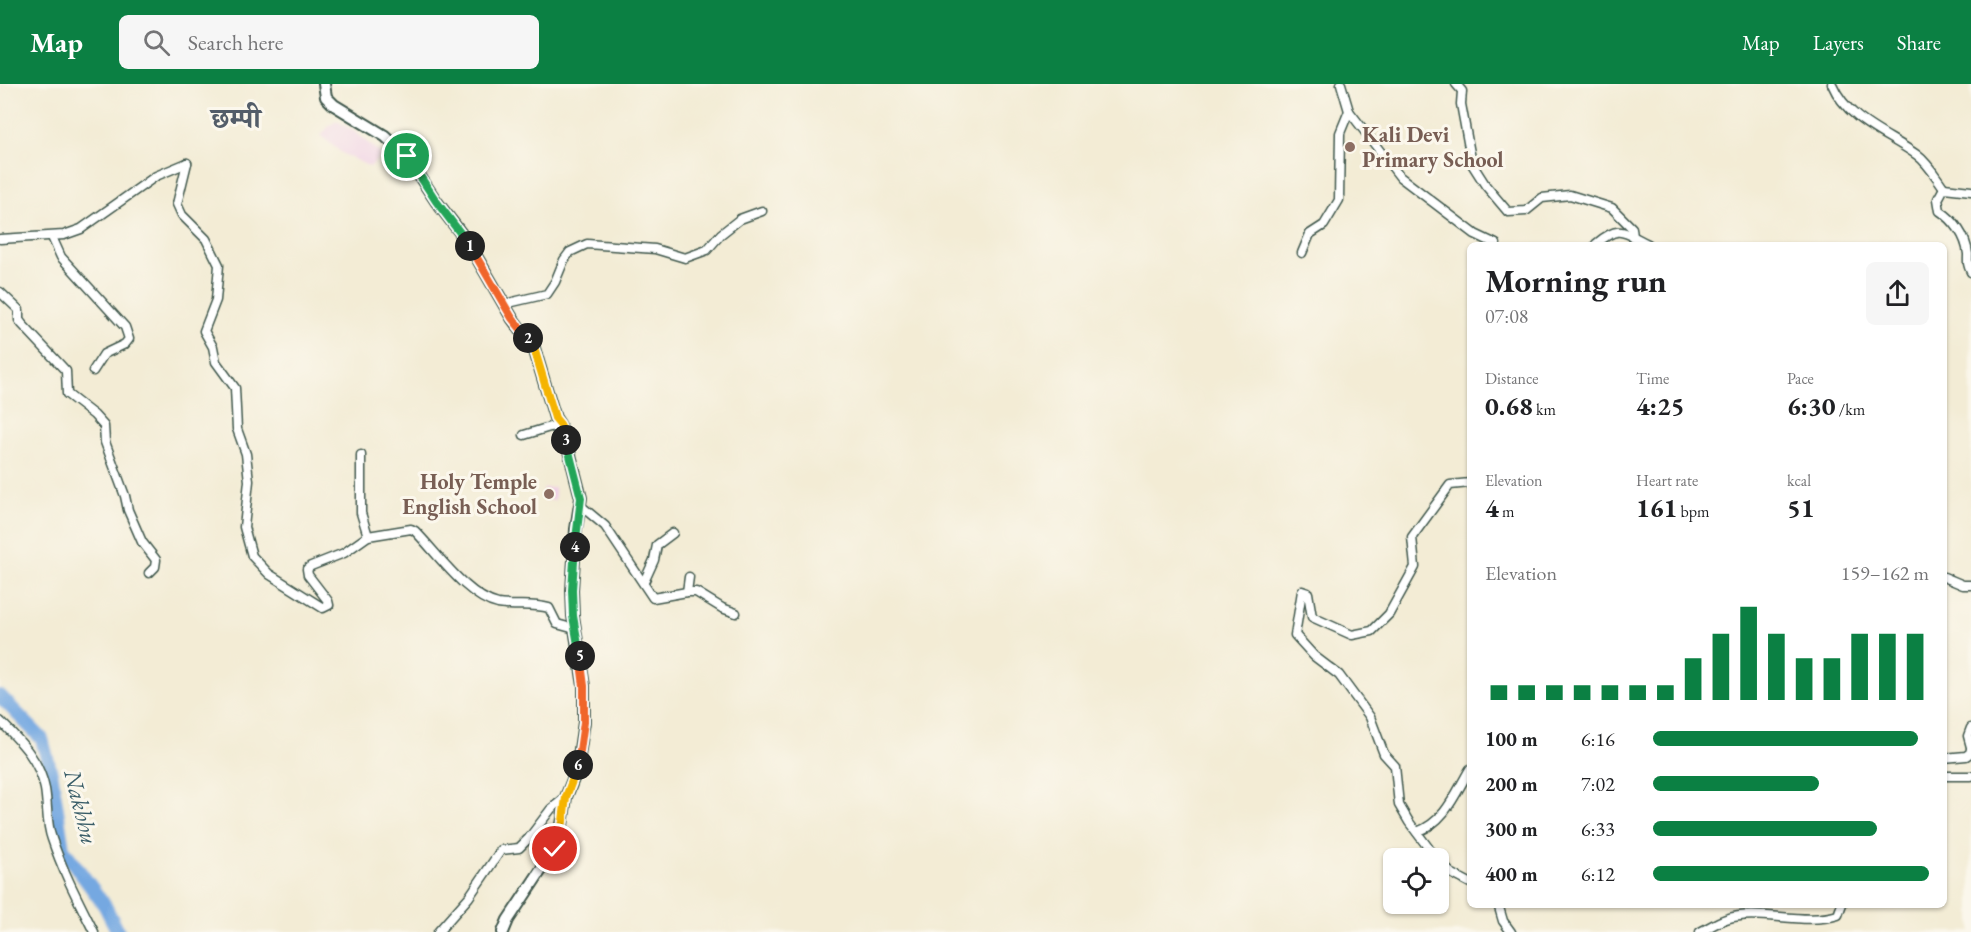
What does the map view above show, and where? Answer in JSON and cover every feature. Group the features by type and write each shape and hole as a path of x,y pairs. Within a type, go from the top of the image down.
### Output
{"main road":[{"path":"324,84 327,97 334,105 385,136 407,156 436,201 469,244 515,324 534,348 555,418 566,439 581,498 576,529 572,590 575,629 584,686 584,722 577,770 566,797 562,829 555,849 508,920 503,932"}],"street":[{"path":"1341,84 1349,111 1400,177 1475,234 1492,242"},
{"path":"1456,84 1462,91 1461,104 1472,164 1486,186 1508,212 1526,211 1542,198 1570,195 1612,208 1632,228 1633,237"},
{"path":"1832,84 1836,94 1860,120 1920,156 1944,188 1971,191"},
{"path":"1302,253 1310,234 1324,225 1340,200 1340,133 1349,111"},
{"path":"0,239 52,237 81,229 137,187 187,163 177,204 182,215 206,239 219,265 216,300 204,331 213,346 216,362 235,388 237,429 246,454 249,481 243,527 252,556 269,574 323,608 329,605 308,575 307,569 344,553 368,536 406,529 415,531 478,595 496,603 538,605 549,608 557,624 575,629"},
{"path":"1944,188 1938,199 1940,211 1951,218 1958,228 1965,243 1968,255 1967,264 1971,272"},
{"path":"504,304 547,294 570,252 587,244 655,249 685,258 707,250 721,234 740,219 762,211"},
{"path":"1599,242 1610,233 1623,231 1644,242"},
{"path":"52,237 61,257 125,327 129,335 125,344 104,354 93,371"},
{"path":"0,292 19,310 19,320 22,324 66,371 67,394 104,426 105,442 128,510 142,542 156,560 155,567 149,573"},
{"path":"524,435 553,426 566,439"},
{"path":"361,455 361,513 368,536"},
{"path":"1429,848 1399,805 1395,766 1384,754 1370,717 1339,675 1314,656 1296,635 1296,623 1302,591 1308,593 1312,617 1352,635 1372,631 1389,614 1415,567 1412,537 1450,485 1467,483"},
{"path":"581,506 605,526 653,598 687,592 699,593 722,608 736,613"},
{"path":"644,582 654,560 657,545 673,533"},
{"path":"687,592 689,578"},
{"path":"1947,578 1963,585 1971,585"},
{"path":"0,721 28,748 36,761 45,788 51,838 66,876 94,932"},
{"path":"1947,758 1966,756 1971,750 1968,736 1971,728"},
{"path":"1418,832 1430,827 1444,814 1467,774"},
{"path":"1947,776 1971,776"},
{"path":"438,932 469,897 501,850 519,848 551,809 566,797"},
{"path":"1449,871 1467,881"},
{"path":"1499,908 1503,921 1511,932"},
{"path":"1700,932 1726,919 1748,916 1824,920 1838,915 1841,908"}],"shaded area":[{"path":"337,121 355,132 382,155 370,167 342,153 321,136 330,125"},
{"name":"Holy Temple English School","path":"543,488 555,488 555,500 543,500"}],"waterway":[{"name":"Nakhhu","path":"0,696 42,739 52,777 63,849 105,906 118,932"}],"place":[{"name":"Kali Devi Primary School","path":"1350,147"},
{"name":"Holy Temple English School","path":"549,494"}],"district":[{"name":"छम्पी","path":"236,118"}],"route":[{"path":"407,156 436,201 469,244 515,324 534,348 555,418 566,439 581,498 576,529 572,590 573,616 584,686 584,722 577,770 566,797 560,839 555,849"}]}
